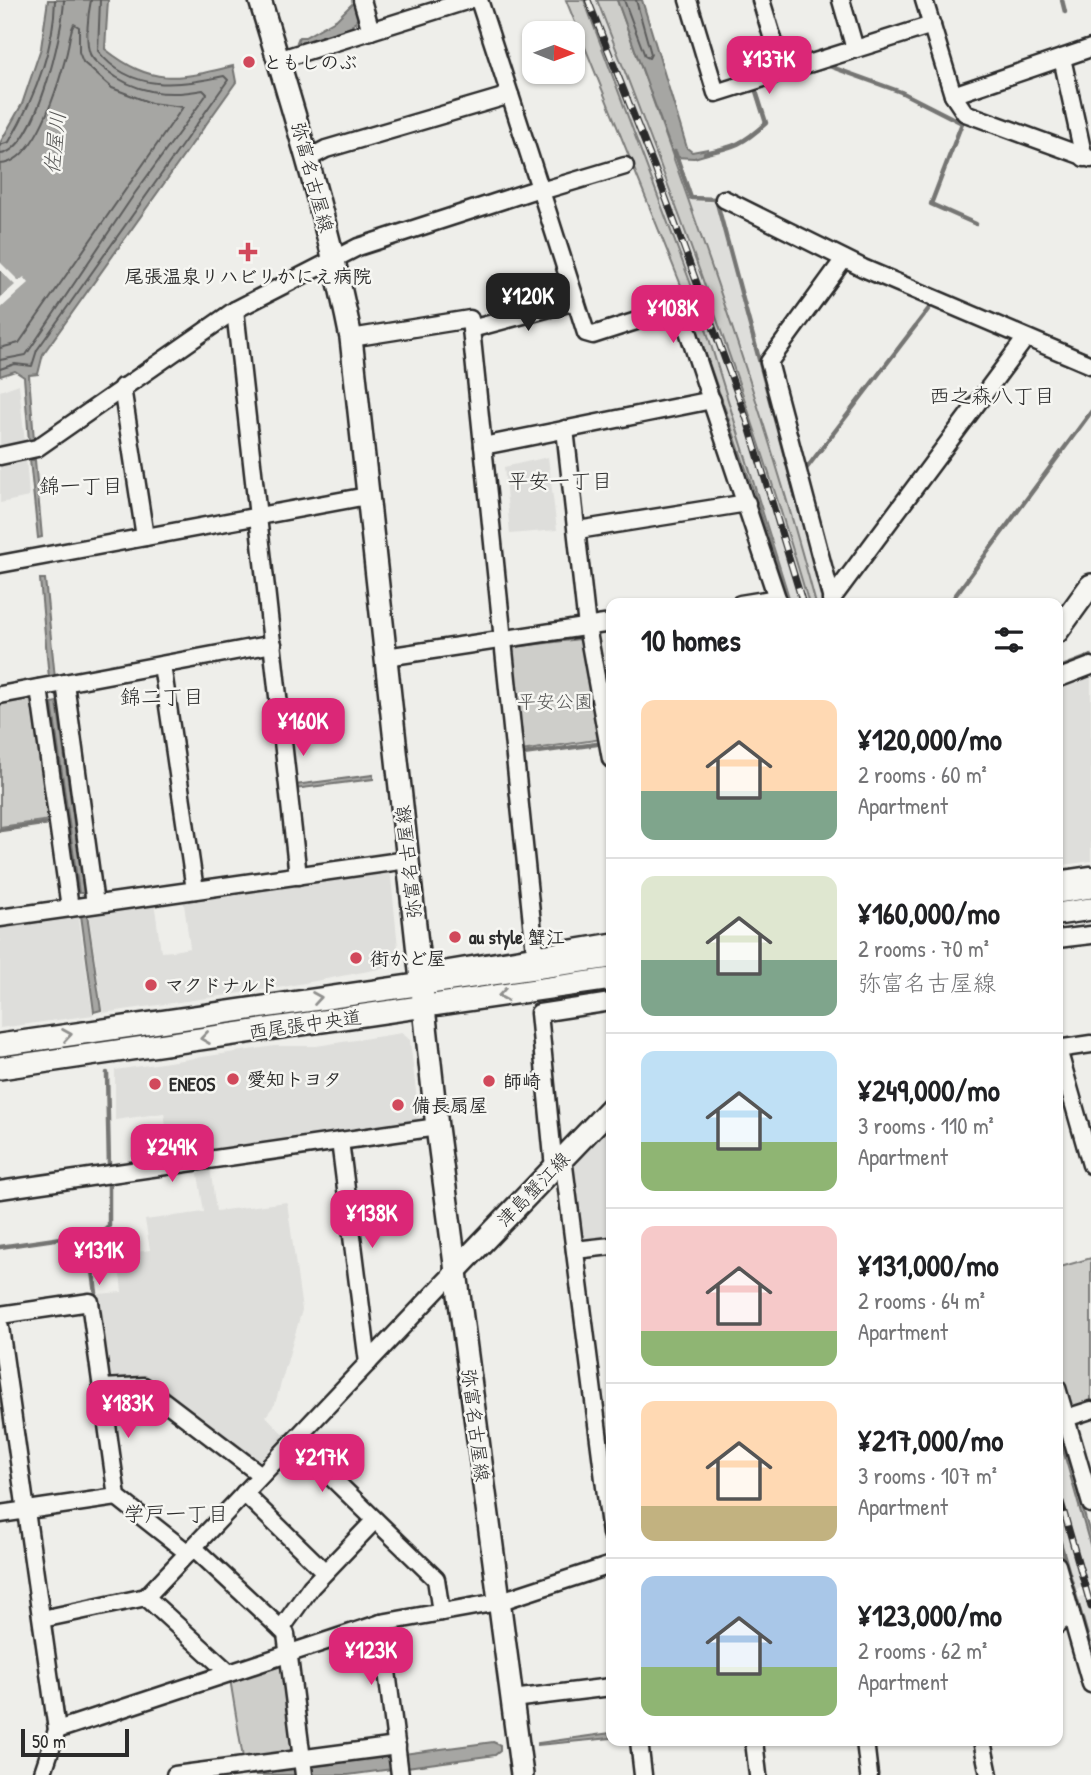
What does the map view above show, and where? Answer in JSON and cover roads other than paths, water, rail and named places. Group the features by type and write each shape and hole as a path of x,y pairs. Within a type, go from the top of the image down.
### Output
{"main road":[{"name":"弥富名古屋線","path":"260,0 309,158 335,258 351,338 437,1128 522,1775"},
{"path":"1063,624 1091,584"},
{"path":"1063,891 1091,887"},
{"path":"1063,913 1091,909"},
{"name":"西尾張中央道","path":"0,1045 420,978 606,958"},
{"name":"西尾張中央道","path":"0,1068 606,980"},
{"name":"津島蟹江線","path":"455,1270 606,1113"}],"street":[{"path":"278,60 469,0"},
{"path":"479,0 586,333 593,335 680,307 777,598"},
{"path":"688,0 716,93 932,25"},
{"path":"761,0 783,72"},
{"path":"841,0 855,49"},
{"path":"925,0 953,95 965,113 1088,159"},
{"path":"363,4 371,31"},
{"path":"953,95 1091,48"},
{"path":"1062,58 1088,159"},
{"path":"309,158 326,149 510,95"},
{"path":"0,456 37,448 235,310 358,247 625,166"},
{"path":"723,199 844,259 1025,339 1091,365"},
{"path":"831,598 769,362 844,259"},
{"path":"471,329 576,301"},
{"path":"235,310 298,876"},
{"path":"351,338 470,319 535,952"},
{"path":"835,598 1025,339"},
{"path":"122,387 145,537"},
{"path":"483,446 712,400"},
{"path":"565,429 587,627 606,731"},
{"path":"0,564 367,496"},
{"path":"578,530 747,503"},
{"path":"386,657 606,624"},
{"path":"0,695 273,644"},
{"path":"162,665 195,890"},
{"path":"1063,677 1091,666"},
{"path":"65,683 95,904"},
{"path":"38,688 70,908"},
{"path":"0,918 407,860"},
{"path":"1063,879 1091,875"},
{"path":"1063,938 1091,935"},
{"path":"420,978 535,952 606,943"},
{"path":"606,1003 539,1013 606,1480"},
{"path":"1063,1048 1091,1044"},
{"path":"1063,1069 1091,1165"},
{"path":"0,1190 437,1128"},
{"path":"340,1142 368,1363"},
{"path":"575,1250 606,1246"},
{"path":"42,1619 146,1597 455,1270"},
{"path":"0,1315 90,1303 117,1497"},
{"path":"0,1327 57,1730 42,1775"},
{"path":"102,1388 144,1386 261,1475"},
{"path":"1063,1408 1091,1504"},
{"path":"1066,1418 1091,1410"},
{"path":"293,1441 436,1579 441,1612"},
{"path":"244,1493 325,1572"},
{"path":"0,1514 117,1497 191,1550 286,1634 303,1766"},
{"path":"281,1629 311,1587 375,1520"},
{"path":"57,1730 381,1623 498,1602 606,1567"},
{"path":"1063,1586 1091,1684"},
{"path":"146,1597 228,1672"},
{"path":"1063,1620 1071,1614"},
{"path":"381,1623 400,1772"},
{"path":"512,1699 606,1688"},
{"path":"640,1746 643,1775"},
{"path":"755,1746 758,1775"},
{"path":"866,1746 869,1775"},
{"path":"983,1746 989,1775"},
{"path":"175,1775 303,1766 397,1749"}],"water":[{"name":"佐屋川","path":"48,0 108,0 105,49 137,69 166,77 180,77 233,66 236,82 43,354 38,374 29,375 34,440 29,441 24,377 15,371 0,376 0,143 22,104 41,48"},
{"path":"356,0 359,10 351,27 329,38 297,42 299,37 305,37 337,19"},
{"path":"617,0 642,0 687,148 692,152 708,149 708,154 694,158 674,157"},
{"path":"30,460 35,460 42,537 38,538"},
{"path":"40,579 45,579 55,678 49,678"},
{"path":"57,702 84,893 79,893 52,703"},
{"path":"373,775 373,779 295,789 294,785"},
{"path":"87,914 101,1010 94,1012 81,915"},
{"path":"1063,1440 1091,1537 1091,1548 1063,1450"},
{"path":"606,1734 606,1738 538,1743"},
{"path":"493,1742 500,1745 500,1751 495,1755 348,1775 247,1775"}],"waterway":[{"path":"1062,0 1065,12"},
{"path":"813,71 829,66 901,92 962,123 931,204 976,224"},
{"path":"705,153 738,144 766,123 755,88 758,87"},
{"path":"675,152 691,198 716,199 800,512"},
{"path":"686,300 778,578"},
{"path":"806,469 930,307"},
{"path":"953,598 1091,412"},
{"path":"1063,667 1091,656"},
{"path":"523,754 597,744"},
{"path":"0,830 49,823"},
{"path":"107,1073 109,1167"},
{"path":"0,1247 103,1232 109,1226 109,1182"},
{"path":"88,1234 96,1293"},
{"path":"1063,1553 1091,1650"}],"railway":[{"path":"588,0 654,166 747,420 801,598"},
{"path":"1063,1509 1091,1607"}],"place":[{"name":"ともしのぶ","path":"249,62"},
{"name":"尾張温泉リハビリかにえ病院","path":"248,252"},
{"name":"au style 蟹江","path":"455,937"},
{"name":"街かど屋","path":"356,958"},
{"name":"マクドナルド","path":"151,985"},
{"name":"愛知トヨタ","path":"233,1079"},
{"name":"師崎","path":"489,1081"},
{"name":"ENEOS","path":"155,1084"},
{"name":"備長扇屋","path":"398,1105"}],"district":[{"name":"西之森八丁目","path":"992,396"},
{"name":"平安一丁目","path":"560,481"},
{"name":"錦一丁目","path":"81,486"},
{"name":"錦二丁目","path":"162,697"},
{"name":"学戸一丁目","path":"176,1514"}],"park label":[{"name":"平安公園","path":"555,701"}]}
